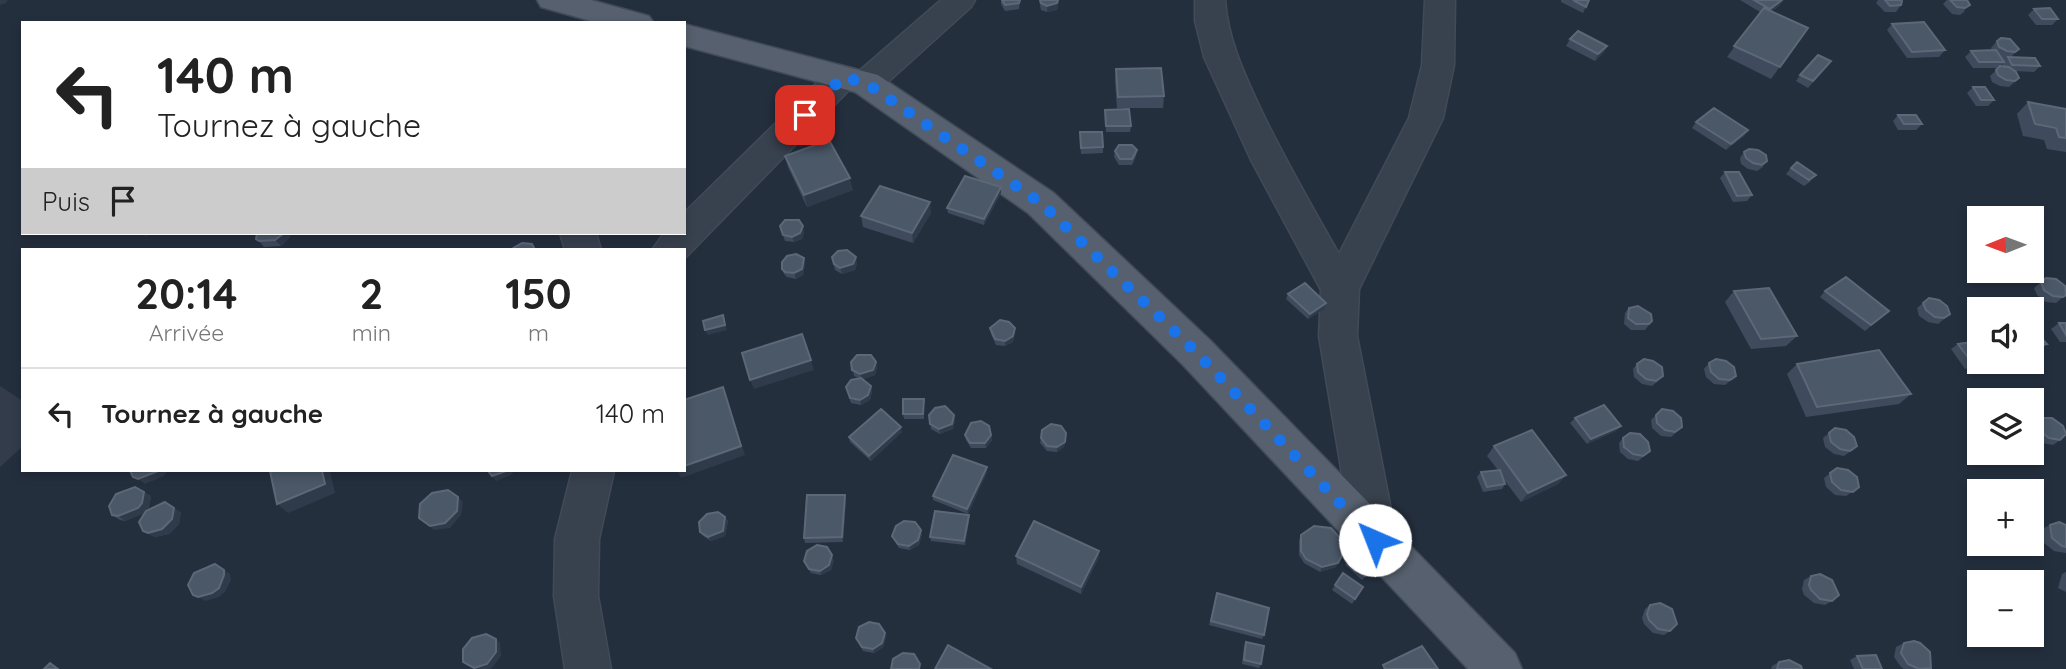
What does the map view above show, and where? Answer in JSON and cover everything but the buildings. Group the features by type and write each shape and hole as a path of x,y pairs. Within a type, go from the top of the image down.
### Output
{"main road":[{"path":"552,0 590,16 624,21"},
{"path":"686,36 855,80 1041,203 1196,352 1499,669"}],"street":[{"path":"672,248 855,80 960,0"},
{"path":"1210,0 1211,21 1220,57 1268,160 1340,289"},
{"path":"1375,540 1338,335 1340,289 1426,118 1438,65 1440,0"},
{"path":"588,669 576,596 577,539 593,472"}],"shaded area":[{"path":"0,386 21,400 21,448 0,467"}],"route":[{"path":"805,115 843,77 866,83 1041,203 1196,352 1375,540"}]}
